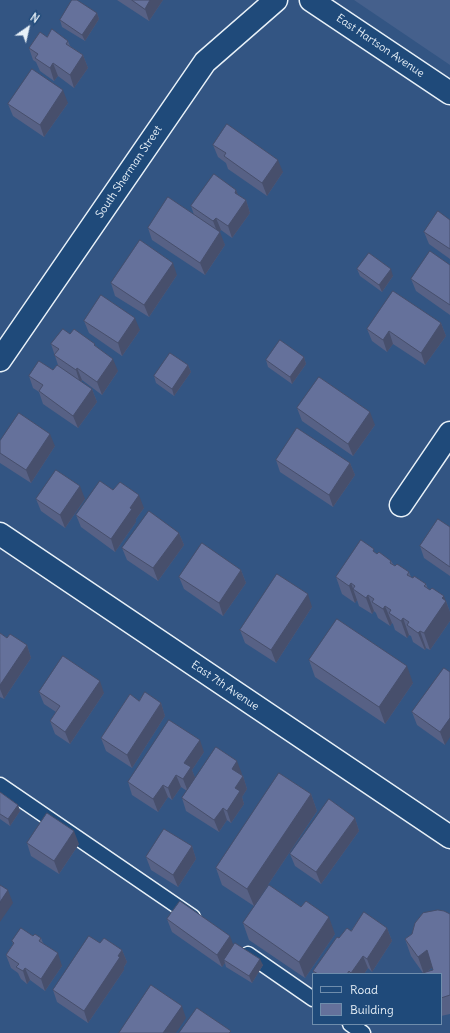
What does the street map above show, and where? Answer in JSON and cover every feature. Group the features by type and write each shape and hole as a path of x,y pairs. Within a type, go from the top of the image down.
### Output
{"street":[{"name":"South Sherman Street","path":"0,360 205,62 276,0"},
{"name":"East Hartson Avenue","path":"311,0 450,93"},
{"path":"401,505 450,433"},
{"name":"East 7th Avenue","path":"0,534 450,837"}],"lane":[{"path":"0,785 202,923"},
{"path":"235,945 312,998"},
{"path":"351,1025 363,1033"}],"shaded area":[{"path":"354,0 450,0 450,65"}],"building":[{"path":"72,0 77,0 97,13 82,35 60,20"},
{"path":"132,0 150,0 145,9"},
{"path":"52,29 68,41 66,44 83,55 70,75 53,63 50,68 35,58 38,54 29,48 40,32 47,37"},
{"path":"32,69 63,90 40,125 8,104"},
{"path":"227,124 278,160 262,183 224,156 226,153 213,145"},
{"path":"214,174 236,190 235,193 246,200 228,226 216,218 213,221 191,206"},
{"path":"168,197 220,232 200,263 148,228"},
{"path":"438,211 450,220 450,249 424,232"},
{"path":"140,240 173,263 144,305 111,283"},
{"path":"430,251 450,265 450,305 411,279"},
{"path":"369,253 391,269 379,285 357,269"},
{"path":"393,291 441,323 421,353 389,331 383,340 367,329"},
{"path":"101,295 135,318 118,343 84,321"},
{"path":"63,329 70,334 74,329 113,359 97,382 77,368 76,370 54,355 59,349 51,344"},
{"path":"280,340 304,357 290,377 266,360"},
{"path":"170,353 188,365 172,389 154,376"},
{"path":"39,361 53,370 57,365 92,389 73,416 39,391 43,385 29,376"},
{"path":"319,377 370,412 348,444 297,408"},
{"path":"19,413 50,434 26,470 0,453 0,441"},
{"path":"297,428 350,463 329,495 276,460"},
{"path":"56,470 80,486 60,515 36,499"},
{"path":"100,481 113,490 120,482 139,495 130,508 132,509 111,539 76,515"},
{"path":"149,511 179,533 153,568 122,548"},
{"path":"438,519 450,527 450,567 420,546"},
{"path":"361,540 374,549 373,551 377,554 379,552 391,561 390,563 395,566 397,564 409,572 407,575 413,578 414,576 426,584 424,586 430,590 432,588 444,596 442,598 446,601 424,633 420,631 418,633 407,625 409,622 403,618 401,621 389,613 391,610 385,606 383,609 372,602 374,599 368,595 366,598 353,589 355,586 351,583 349,586 336,577"},
{"path":"202,543 241,570 219,603 179,577"},
{"path":"277,574 308,594 271,650 240,630"},
{"path":"337,619 407,666 379,707 309,660"},
{"path":"0,633 7,638 10,634 27,645 0,685"},
{"path":"63,656 100,681 65,732 50,721 60,706 39,692"},
{"path":"444,668 450,672 450,718 440,732 412,712"},
{"path":"145,692 161,703 127,755 101,738 130,694 139,701"},
{"path":"169,720 200,740 184,763 191,767 183,779 176,775 168,788 163,785 153,799 128,782"},
{"path":"216,747 237,761 232,769 243,776 235,788 240,791 227,811 223,808 214,820 182,798"},
{"path":"279,773 311,794 247,889 216,868"},
{"path":"0,792 18,805 8,819 0,814"},
{"path":"329,799 355,818 316,872 290,854"},
{"path":"47,813 74,831 54,861 27,843"},
{"path":"164,829 192,846 173,875 146,857"},
{"path":"0,885 8,890 0,902"},
{"path":"269,885 301,907 306,901 329,917 299,962 243,923"},
{"path":"180,901 230,936 217,955 167,919"},
{"path":"438,910 450,914 450,995 442,998 442,973 422,973 433,970 427,950 418,957 405,939 412,934 415,923 423,913"},
{"path":"364,912 387,928 367,959 363,956 351,973 349,971 348,973 316,973 313,971 337,937 339,938 347,928 351,931"},
{"path":"21,928 33,936 35,934 41,938 39,941 58,953 41,979 25,968 23,971 16,967 19,964 6,955 14,943 12,941"},
{"path":"89,936 100,943 104,938 122,950 118,956 120,957 84,1011 53,990"},
{"path":"235,943 260,959 249,976 224,960"},
{"path":"151,985 182,1006 163,1033 119,1033"},
{"path":"197,1008 231,1031 229,1033 179,1033"}]}
